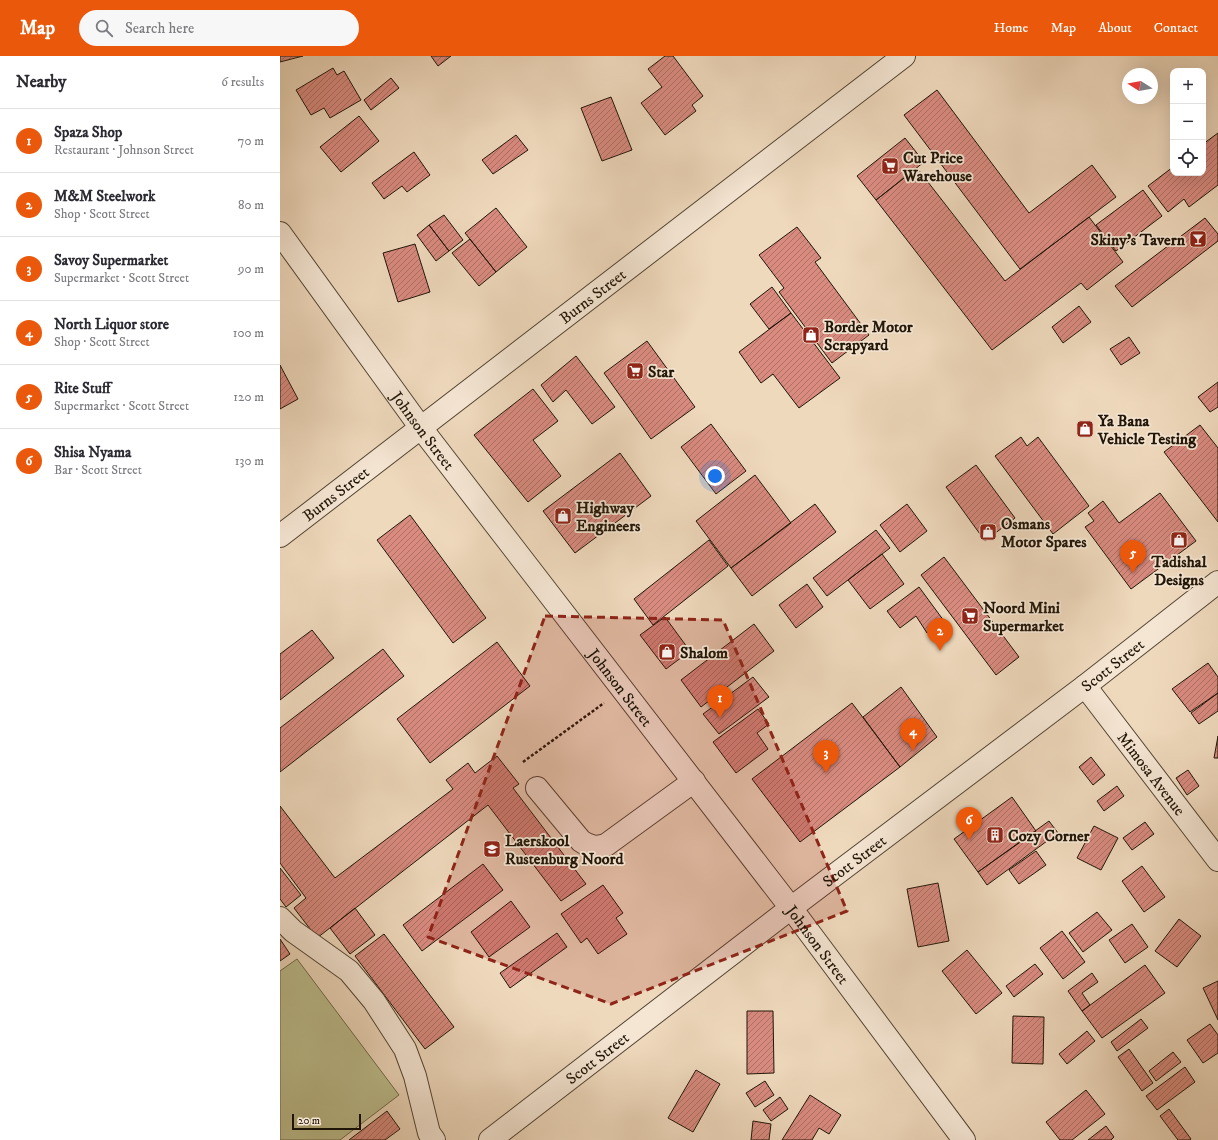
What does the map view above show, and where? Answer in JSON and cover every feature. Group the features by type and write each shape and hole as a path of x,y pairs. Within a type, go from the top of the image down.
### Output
{"street":[{"name":"Burns Street","path":"280,536 904,56"},
{"name":"Johnson Street","path":"280,233 421,428 791,908 964,1140"},
{"name":"Scott Street","path":"490,1140 791,908 1085,686 1218,582"},
{"name":"Mimosa Avenue","path":"1085,686 1218,860"},
{"path":"538,788 581,841 589,846 597,848 606,845 694,781"},
{"path":"280,918 293,931 349,972 374,1001 405,1049 415,1076 430,1134 434,1140"}],"path":[{"path":"522,762 623,690"}],"highlighted area":[{"path":"545,616 723,620 847,911 611,1004 428,937"}],"green space":[{"path":"297,959 399,1095 340,1140 280,1140 280,971"}],"building":[{"path":"280,56 303,56 280,62"},
{"path":"431,56 451,56 438,66"},
{"path":"665,56 673,56 703,96 692,105 696,111 665,135 641,103 662,87 648,69"},
{"path":"333,68 337,75 344,71 361,100 330,118 324,108 311,115 296,90"},
{"path":"391,78 399,88 371,110 364,100"},
{"path":"937,90 1029,213 1092,165 1116,197 1020,269 904,115"},
{"path":"611,97 632,150 602,161 581,108"},
{"path":"359,116 379,141 341,172 320,147"},
{"path":"1218,133 1218,185 1189,207 1184,199 1168,212 1148,186 1170,169 1170,176 1206,176 1206,142"},
{"path":"516,135 528,150 493,174 482,160"},
{"path":"905,138 924,162 876,200 857,176"},
{"path":"414,152 430,175 407,192 402,186 384,199 372,183"},
{"path":"917,168 1005,281 1089,217 1123,262 1087,290 1081,283 992,350 876,200"},
{"path":"1143,190 1162,216 1116,251 1096,225"},
{"path":"496,208 527,247 496,272 465,233"},
{"path":"444,215 463,240 449,251 429,225"},
{"path":"1205,218 1218,234 1218,241 1132,307 1115,286"},
{"path":"429,225 449,251 436,261 417,235"},
{"path":"797,227 821,258 815,262 869,335 832,363 779,292 784,288 759,255"},
{"path":"470,239 496,272 479,286 452,253"},
{"path":"415,244 430,292 398,302 383,253"},
{"path":"772,287 791,313 769,329 750,304"},
{"path":"1079,306 1091,322 1063,343 1052,327"},
{"path":"791,313 840,378 799,408 773,374 761,383 739,352"},
{"path":"1129,337 1140,353 1121,365 1110,349"},
{"path":"647,341 695,407 651,439 604,373"},
{"path":"576,356 615,407 592,424 566,390 553,402 541,385"},
{"path":"280,365 298,399 280,409"},
{"path":"1218,382 1218,407 1210,412 1198,397"},
{"path":"533,389 558,421 533,440 561,476 528,502 474,435"},
{"path":"711,424 746,471 716,494 681,447"},
{"path":"1200,425 1218,448 1218,522 1164,452"},
{"path":"1021,437 1027,446 1038,437 1089,506 1053,534 995,456"},
{"path":"620,453 651,496 575,553 543,511"},
{"path":"976,465 1015,518 985,541 946,487"},
{"path":"755,475 791,523 731,568 696,521"},
{"path":"1160,493 1196,541 1131,589 1085,527 1094,521 1088,513 1103,501 1119,523"},
{"path":"815,504 836,532 752,596 731,568"},
{"path":"907,504 927,531 900,552 880,525"},
{"path":"410,515 486,618 453,643 377,540"},
{"path":"876,530 890,548 827,596 813,578"},
{"path":"709,540 728,566 653,625 634,599"},
{"path":"882,554 904,584 870,609 848,580"},
{"name":"Noord Mini Supermarket","path":"944,557 1019,657 996,675 921,575"},
{"path":"807,584 823,607 796,628 779,605"},
{"path":"919,587 944,621 927,633 916,616 900,628 887,611"},
{"path":"665,617 690,651 666,669 640,635"},
{"path":"754,624 774,651 701,707 681,680"},
{"path":"312,630 334,658 280,700 280,654"},
{"path":"497,642 530,686 430,763 397,719"},
{"path":"383,649 404,676 280,772 280,728"},
{"path":"1208,663 1218,677 1218,693 1190,712 1172,689"},
{"path":"753,677 769,697 719,734 703,714"},
{"path":"901,687 937,737 900,767 863,717"},
{"path":"1218,693 1218,711 1199,724 1191,713"},
{"path":"852,703 900,767 800,842 752,779"},
{"path":"758,709 769,724 757,733 768,749 736,773 713,742"},
{"path":"1218,736 1218,758 1214,758"},
{"path":"497,756 519,784 513,788 586,884 561,901 488,805 317,938 294,908 306,898 280,863 280,806 335,878 453,789 446,780 468,763 475,773"},
{"path":"1091,757 1105,775 1093,785 1079,767"},
{"path":"1188,770 1199,786 1187,795 1176,778"},
{"path":"1117,786 1124,796 1104,811 1097,801"},
{"name":"Cozy Corner","path":"1012,797 1036,831 978,872 954,839"},
{"path":"1049,821 1058,833 987,885 978,872"},
{"path":"1145,822 1154,834 1132,850 1123,838"},
{"path":"1094,826 1118,838 1101,870 1077,858"},
{"path":"1036,851 1046,865 1019,884 1009,870"},
{"path":"483,864 503,890 422,951 403,925"},
{"path":"1142,866 1165,897 1144,912 1122,881"},
{"path":"280,868 301,895 286,907 280,899"},
{"path":"938,883 949,941 918,947 907,889"},
{"path":"603,885 623,913 616,918 627,934 598,954 587,938 581,943 561,914"},
{"path":"511,901 530,927 489,957 471,932"},
{"path":"355,908 375,935 350,954 330,928"},
{"path":"1097,912 1112,930 1083,952 1069,933"},
{"path":"1179,919 1201,936 1177,967 1155,951"},
{"path":"1132,924 1148,947 1125,963 1109,940"},
{"path":"1062,931 1085,962 1063,979 1040,948"},
{"path":"557,933 567,947 510,988 500,973"},
{"path":"384,934 454,1027 425,1049 355,956"},
{"path":"280,939 290,954 280,961"},
{"path":"967,950 1002,993 976,1014 942,971"},
{"path":"1035,964 1043,974 1014,997 1006,986"},
{"path":"1145,965 1165,993 1102,1038 1082,1011"},
{"path":"1092,973 1098,982 1082,993 1090,1005 1082,1011 1068,991"},
{"path":"1218,981 1218,1020 1203,988"},
{"path":"747,1011 773,1011 774,1073 747,1074"},
{"path":"1013,1016 1044,1017 1043,1064 1012,1063"},
{"path":"1141,1019 1148,1028 1117,1051 1111,1042"},
{"path":"1210,1024 1218,1035 1218,1053 1203,1063 1187,1040"},
{"path":"1087,1031 1095,1041 1067,1064 1059,1054"},
{"path":"1129,1049 1153,1083 1142,1091 1118,1057"},
{"path":"1173,1052 1181,1062 1156,1081 1149,1071"},
{"path":"1185,1067 1195,1082 1157,1110 1146,1096"},
{"path":"696,1070 720,1084 693,1132 668,1118"},
{"path":"765,1081 774,1095 755,1107 746,1093"},
{"path":"1086,1090 1105,1114 1072,1140 1060,1140 1046,1122"},
{"path":"810,1095 841,1115 829,1134 819,1128 812,1140 782,1140"},
{"path":"780,1097 788,1109 771,1121 763,1110"},
{"path":"1169,1109 1191,1139 1190,1140 1178,1140 1160,1116"},
{"path":"387,1111 400,1129 385,1140 349,1140"},
{"path":"753,1121 771,1124 769,1140 751,1140"},
{"path":"1106,1126 1114,1137 1111,1140 1088,1140"}],"place":[{"name":"Cut Price Warehouse","path":"890,166"},
{"name":"Skiny's Tavern","path":"1198,239"},
{"name":"Border Motor Scrapyard","path":"811,335"},
{"name":"Star","path":"635,371"},
{"name":"Ya Bana Vehicle Testing","path":"1085,429"},
{"name":"Highway Engineers","path":"563,516"},
{"name":"Osmans Motor Spares","path":"988,532"},
{"name":"Tadishal Designs","path":"1179,540"},
{"name":"Rite Stuff","path":"1133,573"},
{"name":"Noord Mini Supermarket","path":"970,616"},
{"name":"M&M Steelwork","path":"940,651"},
{"name":"Shalom","path":"667,652"},
{"name":"Spaza Shop","path":"720,718"},
{"name":"North Liquor store","path":"913,751"},
{"name":"Savoy Supermarket","path":"826,773"},
{"name":"Cozy Corner","path":"995,835"},
{"name":"Shisa Nyama","path":"969,840"},
{"name":"Laerskool Rustenburg Noord","path":"492,849"}]}
